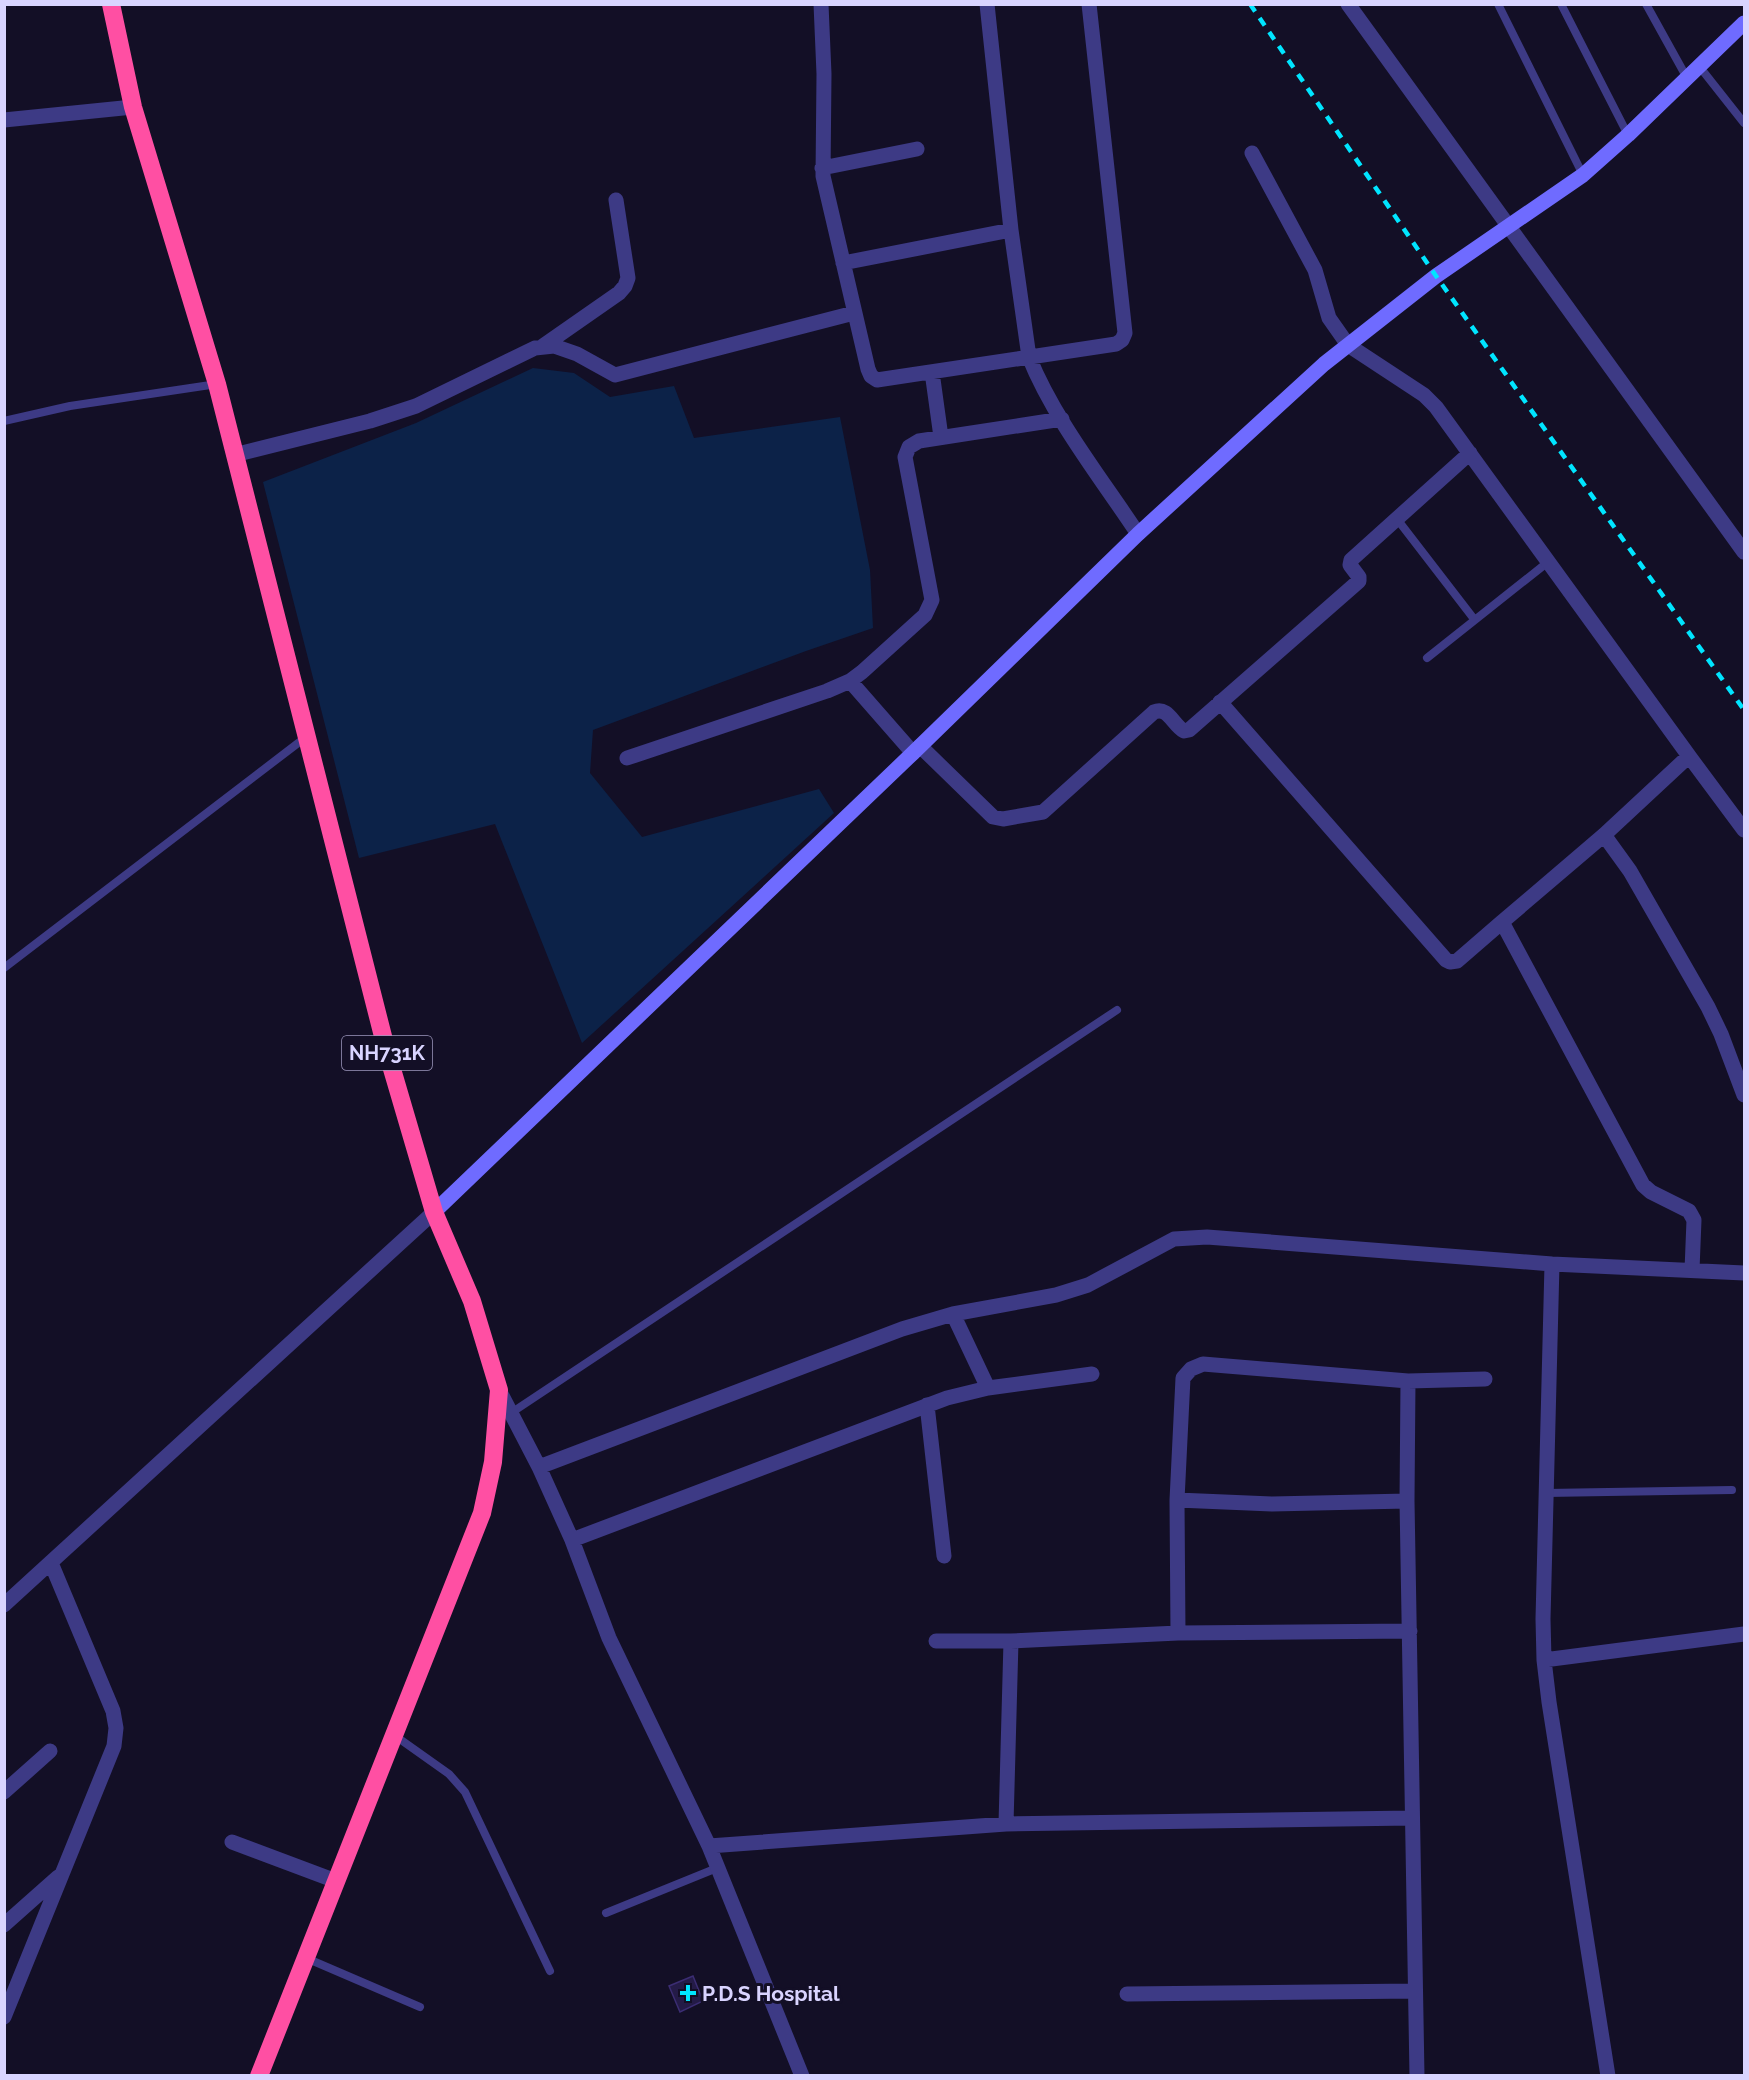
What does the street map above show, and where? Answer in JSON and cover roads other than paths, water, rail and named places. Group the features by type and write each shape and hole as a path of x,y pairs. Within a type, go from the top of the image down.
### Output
{"highway":[{"name":"NH731K","path":"111,4 133,107 217,384 387,1052 434,1212 472,1301 499,1390 493,1462 482,1513 259,2076"}],"street":[{"path":"821,4 824,74 822,168 854,313 871,376 877,380 1116,344 1122,340 1125,333 1089,4"},
{"path":"987,4 1011,230 1029,357 1035,373 1062,419 1138,534"},
{"path":"1348,4 1743,549"},
{"path":"4,1605 434,1212 917,750 1138,534 1324,364 1436,276 1583,175 1628,135 1744,22"},
{"path":"4,120 133,107"},
{"path":"822,168 917,149"},
{"path":"1252,153 1315,270 1329,318 1348,345 1424,395 1436,407 1744,830"},
{"path":"543,346 619,293 625,286 628,278 616,200"},
{"path":"843,263 1011,230"},
{"path":"234,454 370,421 406,409 543,346 554,346 585,357 615,375 854,313"},
{"path":"932,372 941,437"},
{"path":"627,758 827,692 850,681 925,615 930,608 932,600 905,458 909,447 919,441 1062,419"},
{"path":"850,681 917,750 993,817 1003,819 1036,814 1050,807 1154,712 1165,711 1180,729 1189,730 1359,581 1359,577 1350,565 1351,560 1470,453"},
{"path":"1220,702 1450,962 1457,961 1604,835 1689,756"},
{"path":"1604,835 1630,871 1708,1006 1744,1095"},
{"path":"1502,922 1643,1185 1651,1192 1693,1215 1692,1270"},
{"path":"539,1467 884,1336 954,1314 1056,1295 1088,1285 1174,1239 1207,1238 1552,1264 1744,1274"},
{"path":"1552,1264 1544,1659 1608,2076"},
{"path":"954,1314 988,1388"},
{"path":"1178,1633 1177,1500 1183,1378 1191,1369 1203,1364 1408,1382 1485,1379"},
{"path":"572,1540 947,1398 988,1388 1092,1374"},
{"path":"1408,1382 1407,1501 1417,2076"},
{"path":"499,1390 539,1467 572,1540 609,1638 709,1846 802,2076"},
{"path":"927,1406 944,1556"},
{"path":"1177,1500 1272,1504 1407,1501"},
{"path":"4,2017 114,1746 116,1728 113,1711 51,1563"},
{"path":"936,1641 1011,1641 1178,1633 1410,1630"},
{"path":"1544,1659 1744,1634"},
{"path":"1006,1824 1011,1641"},
{"path":"4,1792 50,1751"},
{"path":"709,1846 1006,1824 1412,1818"},
{"path":"232,1842 336,1881"},
{"path":"4,1925 62,1873"},
{"path":"1127,1994 1415,1991"}],"lane":[{"path":"1498,4 1583,175"},
{"path":"1562,4 1628,135"},
{"path":"1646,4 1687,78"},
{"path":"1700,66 1744,123"},
{"path":"4,421 81,404 217,384"},
{"path":"1397,519 1474,619"},
{"path":"1427,658 1548,562"},
{"path":"4,968 306,737"},
{"path":"511,1413 1117,1010"},
{"path":"1546,1493 1732,1490"},
{"path":"394,1735 449,1774 465,1792 550,1971"},
{"path":"606,1913 717,1868"},
{"path":"306,1958 420,2007"}],"water":[{"path":"533,368 574,373 610,397 674,386 694,438 840,417 870,570 873,628 593,730 590,773 642,837 819,789 834,813 582,1043 495,824 359,858 263,482 416,423"}],"railway":[{"path":"1250,4 1436,276 1744,710"}],"place":[{"name":"P.D.S Hospital","path":"688,1993"}]}
